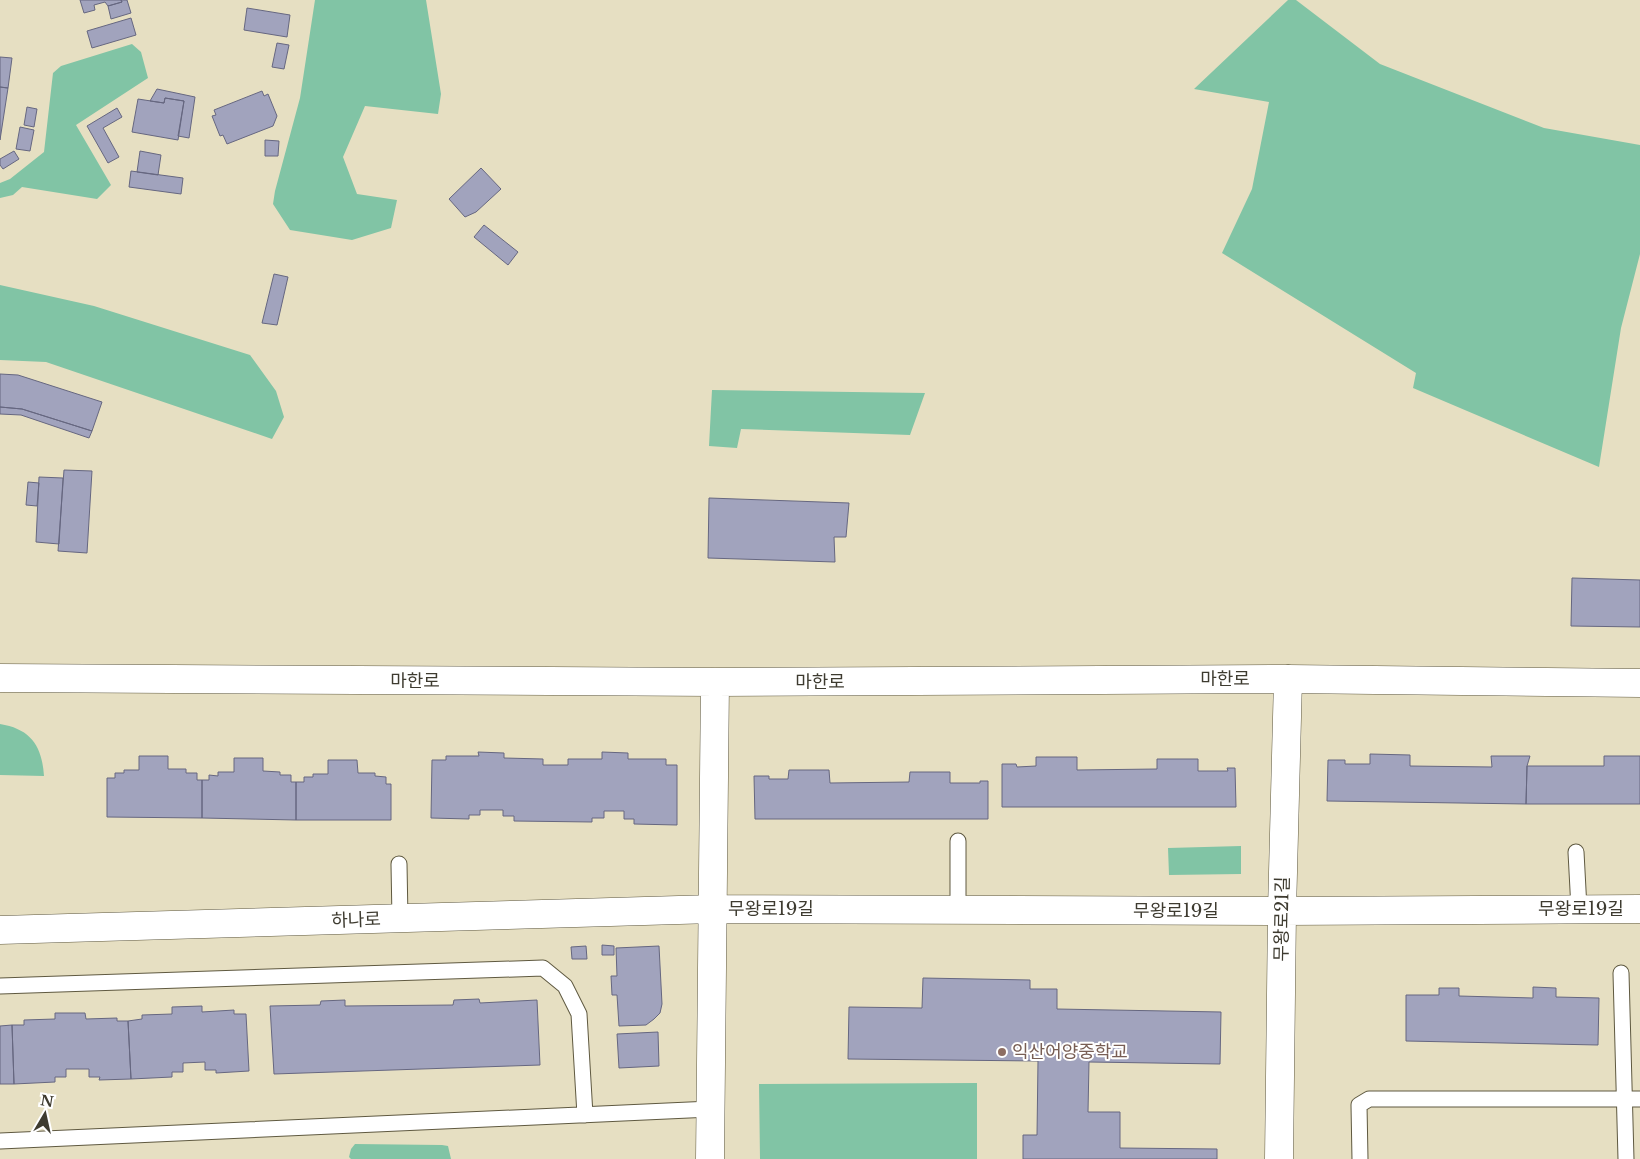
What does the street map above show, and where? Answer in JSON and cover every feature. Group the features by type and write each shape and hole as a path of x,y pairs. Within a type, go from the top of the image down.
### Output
{"street":[{"name":"마한로","path":"0,678 715,682 1288,679 1640,683"},
{"name":"무왕로21길","path":"1280,1159 1282,911 1288,679"},
{"name":"무왕로19길","path":"710,1159 715,682"},
{"name":"무왕로19길","path":"713,909 1282,911 1640,909"},
{"name":"하나로","path":"0,930 713,909"}],"lane":[{"path":"958,841 958,910"},
{"path":"1576,852 1579,910"},
{"path":"399,864 400,918"},
{"path":"0,986 543,968 565,986 579,1014 585,1115"},
{"path":"1621,973 1626,1159"},
{"path":"1360,1159 1359,1105 1369,1099 1640,1100"},
{"path":"0,1140 711,1110"}],"green space":[{"path":"315,0 426,0 441,94 438,114 365,106 343,157 357,194 397,200 391,228 352,240 290,230 273,204 300,98"},
{"path":"1288,0 1296,0 1380,64 1544,128 1640,145 1640,254 1621,328 1599,467 1413,388 1416,373 1222,253 1252,189 1269,102 1194,89"},
{"path":"132,44 141,52 148,78 76,125 111,185 97,199 22,187 13,195 0,198 0,183 10,179 44,152 53,73 61,66"},
{"path":"0,285 94,306 250,355 276,391 284,417 272,439 46,362 0,360"},
{"path":"712,390 925,393 910,435 741,429 737,448 709,446"},
{"path":"0,724 20,730 33,741 41,756 44,776 0,775"},
{"path":"1241,846 1241,874 1169,875 1168,848"},
{"path":"977,1083 977,1159 760,1159 759,1084"},
{"path":"355,1144 442,1145 448,1146 451,1159 351,1159 349,1157 351,1149"}],"building":[{"path":"80,0 121,0 122,2 108,6 105,2 94,5 95,10 84,13"},
{"path":"121,0 127,0 131,13 111,19 108,6 122,2"},
{"path":"247,8 290,15 287,37 244,30"},
{"path":"131,18 136,35 92,48 87,31"},
{"path":"277,43 289,45 284,69 272,67"},
{"path":"0,57 12,58 8,88 0,87"},
{"path":"0,87 8,88 0,140"},
{"path":"157,89 195,97 189,138 178,136 184,101 165,98 164,103 150,101"},
{"path":"262,91 264,96 268,94 277,116 273,126 227,144 223,135 220,136 212,116 216,115 214,110"},
{"path":"165,98 184,101 178,140 132,132 138,99 164,103"},
{"path":"27,107 37,109 34,127 24,125"},
{"path":"117,108 122,117 103,128 119,157 108,163 87,126"},
{"path":"20,127 34,130 30,151 16,149"},
{"path":"265,140 279,141 278,156 265,156"},
{"path":"14,151 19,159 3,169 0,165 0,159"},
{"path":"140,151 161,155 158,175 137,172"},
{"path":"481,168 501,189 476,212 465,217 449,199"},
{"path":"131,171 183,178 181,194 129,187"},
{"path":"484,225 518,252 508,265 474,237"},
{"path":"274,274 288,277 277,325 262,323"},
{"path":"0,374 18,375 102,402 92,431 22,409 0,407"},
{"path":"0,407 22,409 92,431 89,438 21,415 0,414"},
{"path":"64,470 92,471 87,553 58,551"},
{"path":"39,477 63,478 59,544 36,542"},
{"path":"28,482 39,483 37,506 26,505"},
{"path":"709,498 849,503 846,537 834,537 835,562 708,558"},
{"path":"1572,578 1640,580 1640,627 1571,626"},
{"path":"478,752 504,753 504,758 543,759 543,765 568,765 568,759 602,759 602,752 628,753 628,759 666,759 666,765 677,765 677,825 634,824 634,819 624,819 624,811 604,811 604,818 592,818 592,822 514,821 514,816 503,816 503,810 480,810 480,815 469,815 469,819 431,818 432,760 446,760 446,756 479,756"},
{"path":"1370,754 1410,755 1410,766 1492,767 1491,756 1530,756 1527,766 1526,804 1327,801 1328,760 1345,760 1345,764 1370,764"},
{"path":"139,756 168,756 168,769 186,769 186,773 197,773 197,780 202,780 202,818 107,817 107,778 115,778 115,773 124,773 124,770 139,770"},
{"path":"1604,756 1640,756 1640,804 1526,804 1527,766 1604,766"},
{"path":"1036,757 1077,757 1077,770 1157,769 1157,759 1198,759 1198,771 1228,771 1227,768 1235,768 1236,807 1002,807 1002,764 1016,764 1017,767 1036,766"},
{"path":"234,758 263,758 263,771 280,772 280,775 291,775 291,782 296,782 296,820 202,818 202,780 209,780 209,775 218,776 218,772 234,772"},
{"path":"328,760 357,760 358,773 375,773 375,776 386,777 386,784 391,784 391,820 296,820 296,782 304,782 304,777 313,777 313,774 328,774"},
{"path":"789,770 829,770 830,783 909,782 910,772 950,772 950,783 980,783 980,781 988,781 988,819 755,819 754,776 769,776 769,779 788,779"},
{"path":"602,945 614,946 614,955 602,955"},
{"path":"586,946 587,959 572,959 571,947"},
{"path":"659,946 662,1004 660,1013 646,1025 619,1026 617,995 612,995 611,976 617,976 616,948"},
{"path":"923,978 1030,980 1030,989 1057,989 1057,1009 1221,1012 1220,1064 1089,1062 1088,1112 1120,1112 1120,1148 1217,1149 1217,1159 1023,1159 1023,1135 1037,1135 1038,1061 848,1059 849,1007 922,1008"},
{"path":"1533,987 1556,988 1556,997 1599,998 1598,1045 1406,1041 1406,995 1439,995 1439,988 1459,988 1459,996 1533,998"},
{"path":"479,999 480,1003 537,1000 540,1065 274,1074 270,1006 320,1005 321,1001 345,1000 345,1006 453,1005 454,1000"},
{"path":"202,1006 202,1012 234,1010 234,1014 246,1014 249,1071 216,1073 216,1070 205,1070 205,1062 183,1063 183,1072 172,1072 172,1077 131,1079 128,1021 142,1019 142,1015 172,1014 172,1007"},
{"path":"55,1013 85,1013 86,1019 117,1018 117,1021 128,1021 131,1079 99,1080 100,1077 89,1077 89,1069 66,1069 66,1077 55,1077 55,1082 14,1084 12,1025 24,1025 24,1020 55,1019"},
{"path":"12,1025 14,1084 0,1084 0,1026"},
{"path":"658,1032 659,1066 619,1068 617,1034"}],"place":[{"name":"익산어양중학교","path":"1002,1052"}]}
